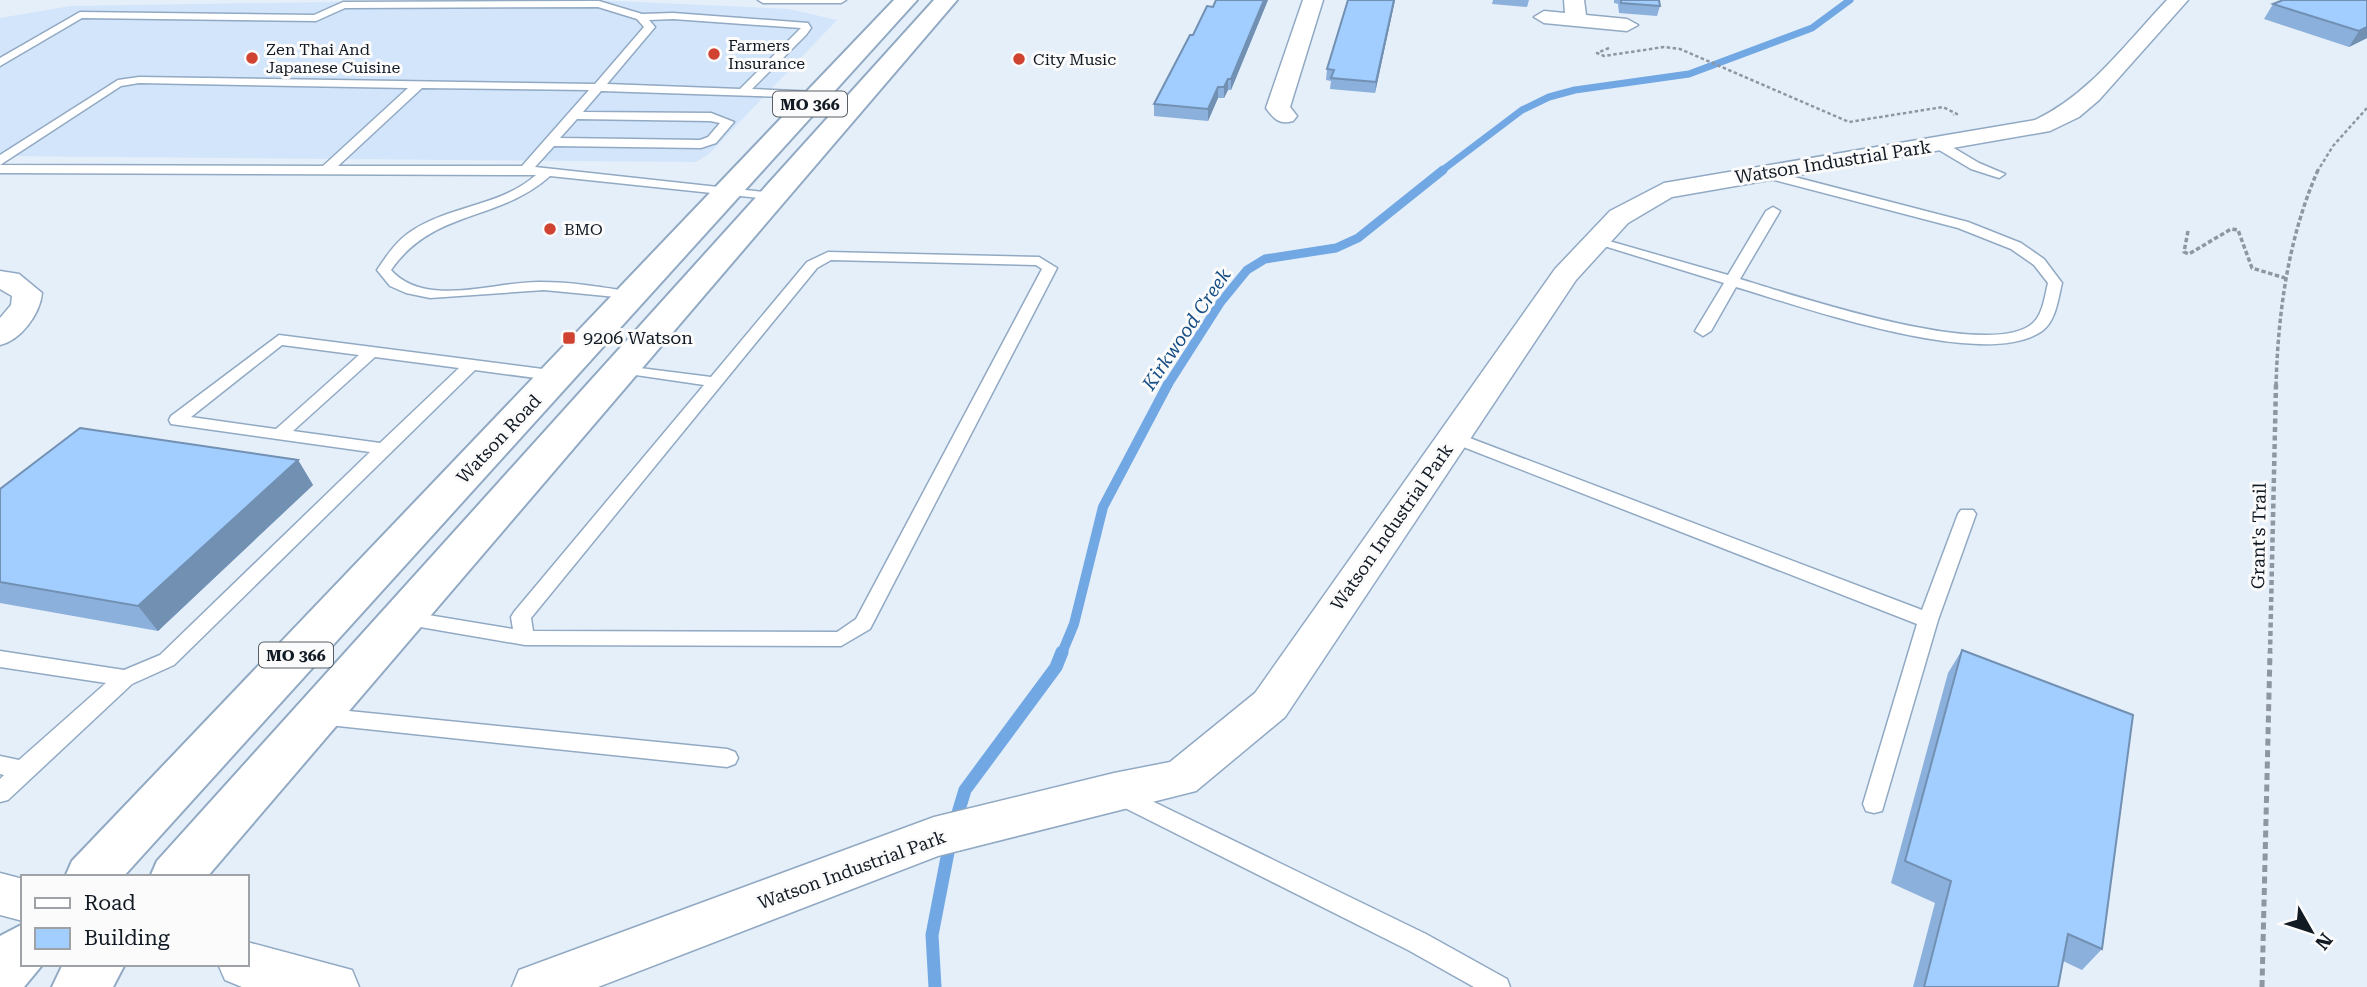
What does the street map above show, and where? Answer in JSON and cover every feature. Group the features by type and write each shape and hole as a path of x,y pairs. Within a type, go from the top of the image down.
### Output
{"main road":[{"name":"Watson Road","path":"92,875 906,0"},
{"name":"MO 366","path":"177,875 946,0"},
{"path":"0,974 21,951"},
{"path":"79,987 97,966"}],"street":[{"path":"1285,116 1278,108 1313,0"},
{"name":"Watson Industrial Park","path":"537,987 934,837 1181,778 1270,705 1565,275 1619,217 1664,191 1764,173 1942,131 2041,126 2071,112 2091,96 2174,1"},
{"path":"1544,17 1575,10 1627,25"},
{"path":"0,280 9,280 27,293 26,307 0,336"},
{"path":"0,894 21,899"},
{"path":"248,966 334,987"}],"lane":[{"path":"763,0 841,0"},
{"path":"0,63 80,15 316,18 343,5 599,5 640,17 673,16 804,25 806,28 785,52 743,92"},
{"path":"526,170 650,27 640,17"},
{"path":"0,160 118,83 139,80 599,87 818,95"},
{"path":"326,170 419,84"},
{"path":"551,142 701,144 712,141 728,122 711,117 574,115"},
{"path":"1942,131 1999,174"},
{"path":"0,169 526,170 773,197"},
{"path":"547,172 530,190 467,210 423,231 389,260 384,270 388,278 403,286 432,293 463,295 530,286 632,296"},
{"path":"1595,241 1889,327 1962,338 2016,337 2037,328 2047,313 2055,283 2039,262 2016,246 1963,225 1764,173"},
{"path":"1703,331 1773,211"},
{"path":"403,618 525,638 841,639 863,624 1050,268 1039,261 828,256 811,265 521,617 525,638"},
{"path":"384,449 177,420 279,341 558,376"},
{"path":"280,434 372,352"},
{"path":"0,793 125,678 167,660 471,365"},
{"path":"622,368 715,382"},
{"path":"1454,437 1928,620"},
{"path":"1874,804 1928,620 1967,514"},
{"path":"0,659 125,678"},
{"path":"317,716 727,758"},
{"path":"0,765 23,771"},
{"path":"1114,792 1417,943 1498,987"}],"path":[{"path":"1680,49 1849,122 1943,107 1957,114 1942,131"},
{"name":"Grant's Trail","path":"2262,987 2277,336 2285,278 2317,171 2342,136 2367,108"},
{"path":"2188,231 2184,252 2189,254 2231,229 2238,230 2252,268 2285,278"}],"shaded area":[{"path":"593,0 789,9 837,20 709,154 696,162 0,156 0,18 71,6"}],"building":[{"path":"1216,0 1264,0 1231,79 1228,79 1224,87 1218,87 1208,109 1154,104 1207,6 1213,7"},
{"path":"1348,0 1394,0 1376,82 1331,78 1334,70 1327,69"},
{"path":"1621,0 1659,0 1660,6 1621,3"},
{"path":"2283,0 2367,0 2367,27 2359,31 2273,4"},
{"path":"80,428 298,460 138,606 0,582 0,489"},
{"path":"1962,650 2133,715 2102,949 2068,934 2058,987 1924,987 1951,881 1905,861"}],"waterway":[{"name":"Kirkwood Creek","path":"1440,172 1522,110 1549,97 1575,90 1689,74 1812,28 1850,0"},
{"name":"Kirkwood Creek","path":"1167,386 1220,303 1247,270 1265,259 1336,248 1358,238 1443,170"},
{"name":"Kirkwood Creek","path":"1062,653 1074,624 1103,507 1168,384"},
{"name":"Kirkwood Creek","path":"955,823 965,790 1056,667 1062,652"},
{"name":"Kirkwood Creek","path":"935,987 932,935 950,842"}],"place":[{"name":"Farmers Insurance","path":"714,54"},
{"name":"Zen Thai And Japanese Cuisine","path":"252,58"},
{"name":"City Music","path":"1019,59"},
{"name":"BMO","path":"550,229"},
{"name":"9206 Watson","path":"569,338"}]}
